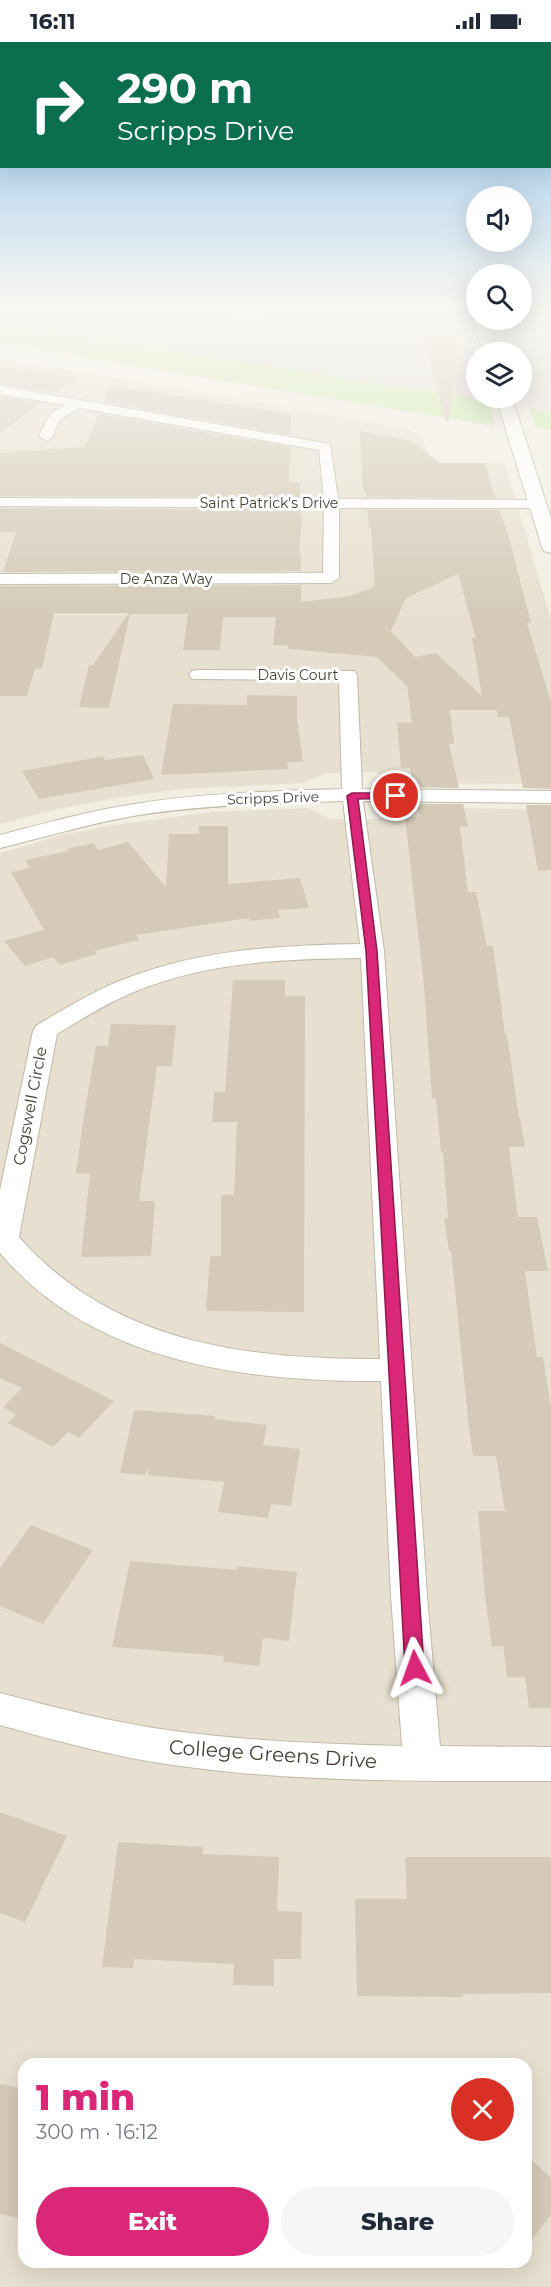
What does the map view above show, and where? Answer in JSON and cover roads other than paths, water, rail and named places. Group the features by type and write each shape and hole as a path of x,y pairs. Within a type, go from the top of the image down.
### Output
{"street":[{"path":"46,436 55,417 64,412"},
{"path":"127,412 325,447 333,503"},
{"path":"508,412 551,547"},
{"name":"Saint Patrick's Drive","path":"0,502 538,504"},
{"name":"De Anza Way","path":"0,579 331,578 335,536 333,503"},
{"name":"Davis Court","path":"198,675 348,675 352,796"},
{"path":"352,796 372,951 409,1596 422,1763"},
{"name":"Scripps Drive","path":"0,842 96,817 189,803 274,797 551,797"},
{"name":"Cogswell Circle","path":"372,951 290,951 197,963 120,987 82,1006 45,1031 4,1239 34,1272 68,1299 114,1325 168,1346 221,1359 276,1367 396,1370"},
{"name":"College Greens Drive","path":"0,1709 82,1732 174,1748 283,1758 422,1763 551,1764"}]}
